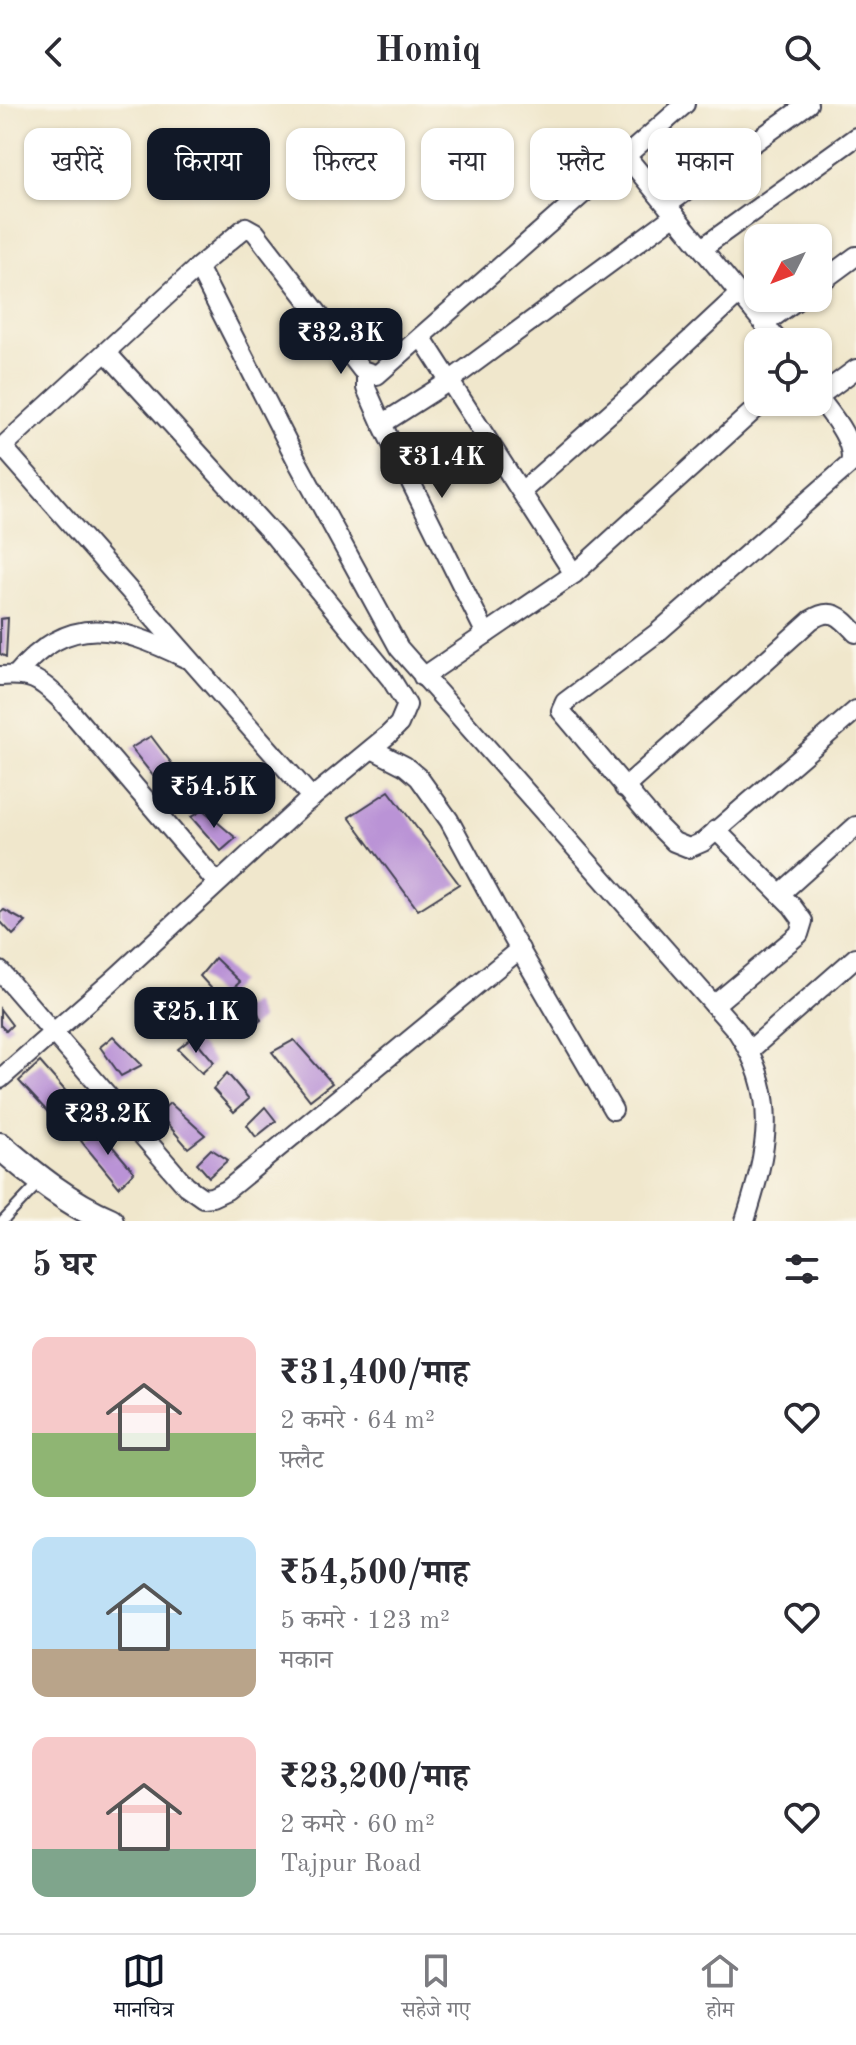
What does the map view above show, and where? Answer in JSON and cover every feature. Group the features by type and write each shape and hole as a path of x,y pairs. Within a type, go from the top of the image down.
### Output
{"main road":[{"path":"0,1146 41,1181 82,1209 110,1221"}],"street":[{"path":"632,151 685,104"},
{"path":"382,424 451,380 808,104"},
{"path":"702,248 856,137"},
{"path":"632,163 767,328"},
{"path":"366,373 377,375 384,371 577,200"},
{"path":"312,798 2,448 240,230 246,227 252,229 366,373 366,388 382,424 486,634"},
{"path":"832,276 853,265"},
{"path":"198,267 297,461 399,648 714,1005 750,1050 768,1121 760,1175 745,1221"},
{"path":"522,491 739,294"},
{"path":"764,324 781,312"},
{"path":"422,338 574,574"},
{"path":"0,1079 312,798 372,749 399,724 407,705 403,695 275,537 106,352"},
{"path":"856,369 818,397 853,450 853,465 657,633 561,707 564,718 659,827 679,845 694,847 856,710"},
{"path":"423,677 574,574 748,416"},
{"path":"624,788 811,620 827,612 834,613 856,633"},
{"path":"8,675 50,642 69,634 92,630 120,632 154,643 192,661"},
{"path":"8,675 41,681 60,699 217,883"},
{"path":"372,749 405,766 419,778 449,820 613,1110"},
{"path":"780,894 856,826"},
{"path":"714,1005 802,928 803,921 799,913 716,830"},
{"path":"0,971 186,1186 203,1198 227,1190 520,949"},
{"path":"750,1050 856,957"}],"lane":[{"path":"4,1220 41,1181"}],"building":[{"path":"8,618 6,657 0,654 0,619"},
{"path":"151,736 188,785 173,801 131,748"},
{"path":"389,791 459,884 418,910 349,817"},
{"path":"203,810 236,838 221,851 191,817"},
{"path":"4,910 26,922 13,935 0,921 0,913"},
{"path":"215,958 240,982 221,999 200,976"},
{"path":"165,999 180,1020 168,1032 148,1012"},
{"path":"253,1002 261,1020 247,1031 231,1016"},
{"path":"0,1009 12,1025 6,1031 0,1025"},
{"path":"113,1036 142,1065 121,1076 100,1047"},
{"path":"193,1037 214,1062 202,1073 178,1049"},
{"path":"294,1040 332,1083 310,1100 272,1052"},
{"path":"40,1062 84,1112 59,1124 19,1081"},
{"path":"227,1073 249,1099 234,1112 213,1089"},
{"path":"170,1103 205,1135 188,1148 158,1113"},
{"path":"265,1107 276,1121 256,1137 247,1125"},
{"path":"97,1128 134,1172 119,1187 81,1141"},
{"path":"211,1149 228,1160 209,1177 197,1163"}]}
